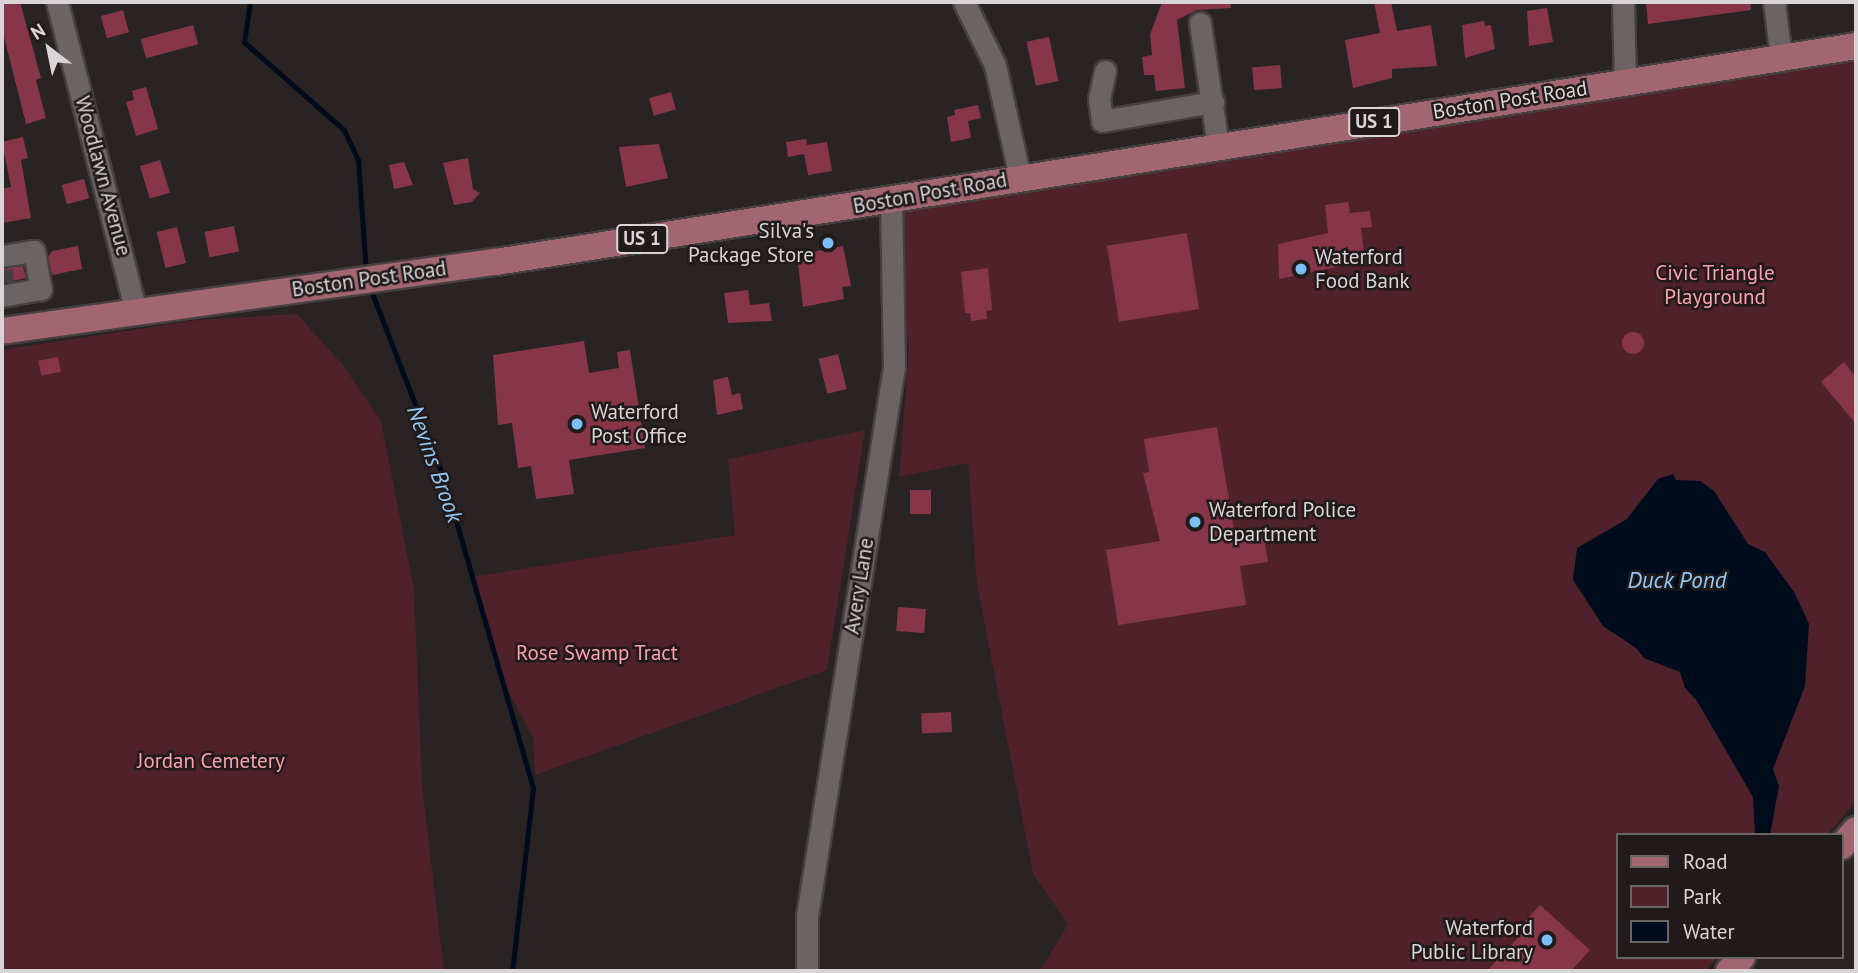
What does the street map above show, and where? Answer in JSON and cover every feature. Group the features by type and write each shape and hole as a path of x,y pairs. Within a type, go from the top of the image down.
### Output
{"main road":[{"name":"Boston Post Road","path":"6,330 341,283 891,200 1856,46"},
{"path":"1844,844 1856,830"}],"street":[{"name":"Woodlawn Avenue","path":"57,2 136,311"},
{"path":"964,2 995,65 1020,178"},
{"path":"1623,2 1625,82"},
{"path":"1774,2 1780,58"},
{"path":"1200,23 1219,146"},
{"path":"1105,71 1099,99 1102,121 1213,103"},
{"name":"Avery Lane","path":"807,971 807,916 894,367 897,292 891,200"},
{"path":"2,256 34,251 40,289 4,292 6,330"}],"green space":[{"name":"Civic Triangle Playground","path":"1856,61 1856,801 1829,833 1616,833 1616,959 1716,959 1705,971 1040,971 1068,924 1033,874 977,584 968,463 899,477 909,347 891,200"},
{"name":"Jordan Cemetery","path":"297,314 342,364 381,421 414,590 422,785 444,971 2,971 2,350 198,320"},
{"name":"Rose Swamp Tract","path":"865,430 827,670 535,775 533,737 507,690 472,577 735,535 728,459"}],"water":[{"name":"Duck Pond","path":"1673,474 1676,480 1700,481 1714,491 1748,544 1765,552 1794,592 1809,624 1805,686 1773,769 1779,786 1770,833 1755,833 1753,797 1697,701 1685,688 1680,672 1644,658 1636,648 1603,626 1573,580 1577,548 1627,519 1658,479"}],"building":[{"path":"2,2 20,2 41,78 36,80 46,118 26,124 2,29"},
{"path":"1162,2 1230,2 1231,8 1197,10 1177,20 1185,88 1156,91 1154,75 1144,75 1142,57 1152,55 1150,35"},
{"path":"1374,2 1391,2 1397,31 1431,25 1437,66 1392,69 1392,78 1353,88 1345,40 1380,33"},
{"path":"1646,2 1750,2 1751,10 1648,24"},
{"path":"1547,8 1553,42 1529,46 1527,11"},
{"path":"123,10 129,32 107,38 101,16"},
{"path":"1484,21 1485,26 1491,25 1495,49 1465,58 1462,25"},
{"path":"193,25 198,44 146,58 141,39"},
{"path":"1049,37 1058,81 1036,86 1027,42"},
{"path":"1280,65 1282,88 1254,90 1252,67"},
{"path":"146,87 158,129 136,136 126,102 134,100 132,91"},
{"path":"671,92 676,109 654,116 649,98"},
{"path":"978,105 981,118 968,121 971,138 951,142 947,117 955,115 954,110"},
{"path":"23,137 28,158 21,160 31,218 2,223 2,189 11,187 2,142"},
{"path":"806,139 807,145 827,142 832,171 808,175 804,154 788,157 786,142"},
{"path":"659,144 668,178 626,187 619,147"},
{"path":"468,158 473,189 480,193 472,202 454,205 443,163"},
{"path":"160,160 170,193 150,199 140,166"},
{"path":"404,162 413,185 394,189 389,165"},
{"path":"84,179 89,198 67,204 62,185"},
{"path":"1348,202 1350,213 1370,211 1372,227 1361,228 1365,261 1279,279 1278,244 1328,233 1325,205"},
{"path":"234,226 239,252 210,257 205,232"},
{"path":"177,227 186,263 166,268 157,232"},
{"path":"1187,233 1199,309 1119,322 1107,246"},
{"path":"78,246 82,269 52,275 48,257 52,251"},
{"path":"843,246 851,286 842,287 844,299 803,307 797,255"},
{"path":"23,266 26,278 2,283 2,269"},
{"path":"988,268 992,310 986,311 987,319 971,321 970,313 965,313 961,272"},
{"path":"748,290 750,305 769,303 772,321 728,323 724,293"},
{"path":"1633,332 1641,335 1644,343 1641,351 1633,354 1625,351 1622,343 1625,335"},
{"name":"Waterford Post Office","path":"584,341 589,373 619,368 617,352 630,350 645,448 569,460 574,494 536,499 531,466 518,468 512,423 498,425 493,355"},
{"path":"838,354 847,389 827,394 819,359"},
{"path":"58,357 61,372 41,376 38,361"},
{"path":"1844,362 1856,377 1856,424 1821,382"},
{"path":"728,377 732,395 740,393 743,409 717,415 713,380"},
{"name":"Waterford Police Department","path":"1217,427 1236,542 1264,538 1268,562 1240,566 1246,605 1118,625 1106,550 1160,541 1143,473 1149,472 1144,439"},
{"path":"910,490 931,490 931,514 910,514"},
{"path":"898,607 926,609 924,633 896,631"},
{"path":"951,712 952,732 922,734 921,714"},
{"name":"Waterford Public Library","path":"1540,905 1590,950 1571,971 1487,971 1525,930 1521,926"}],"waterway":[{"name":"Nevins Brook","path":"250,2 244,42 344,130 358,160 366,272"},
{"name":"Nevins Brook","path":"370,288 443,476 533,788 512,971"}],"tunnel":[{"path":"2,270 4,284"}],"place":[{"name":"Silva's Package Store","path":"828,243"},
{"name":"Waterford Food Bank","path":"1301,269"},
{"name":"Waterford Post Office","path":"577,424"},
{"name":"Waterford Police Department","path":"1195,522"},
{"name":"Waterford Public Library","path":"1547,940"}]}
